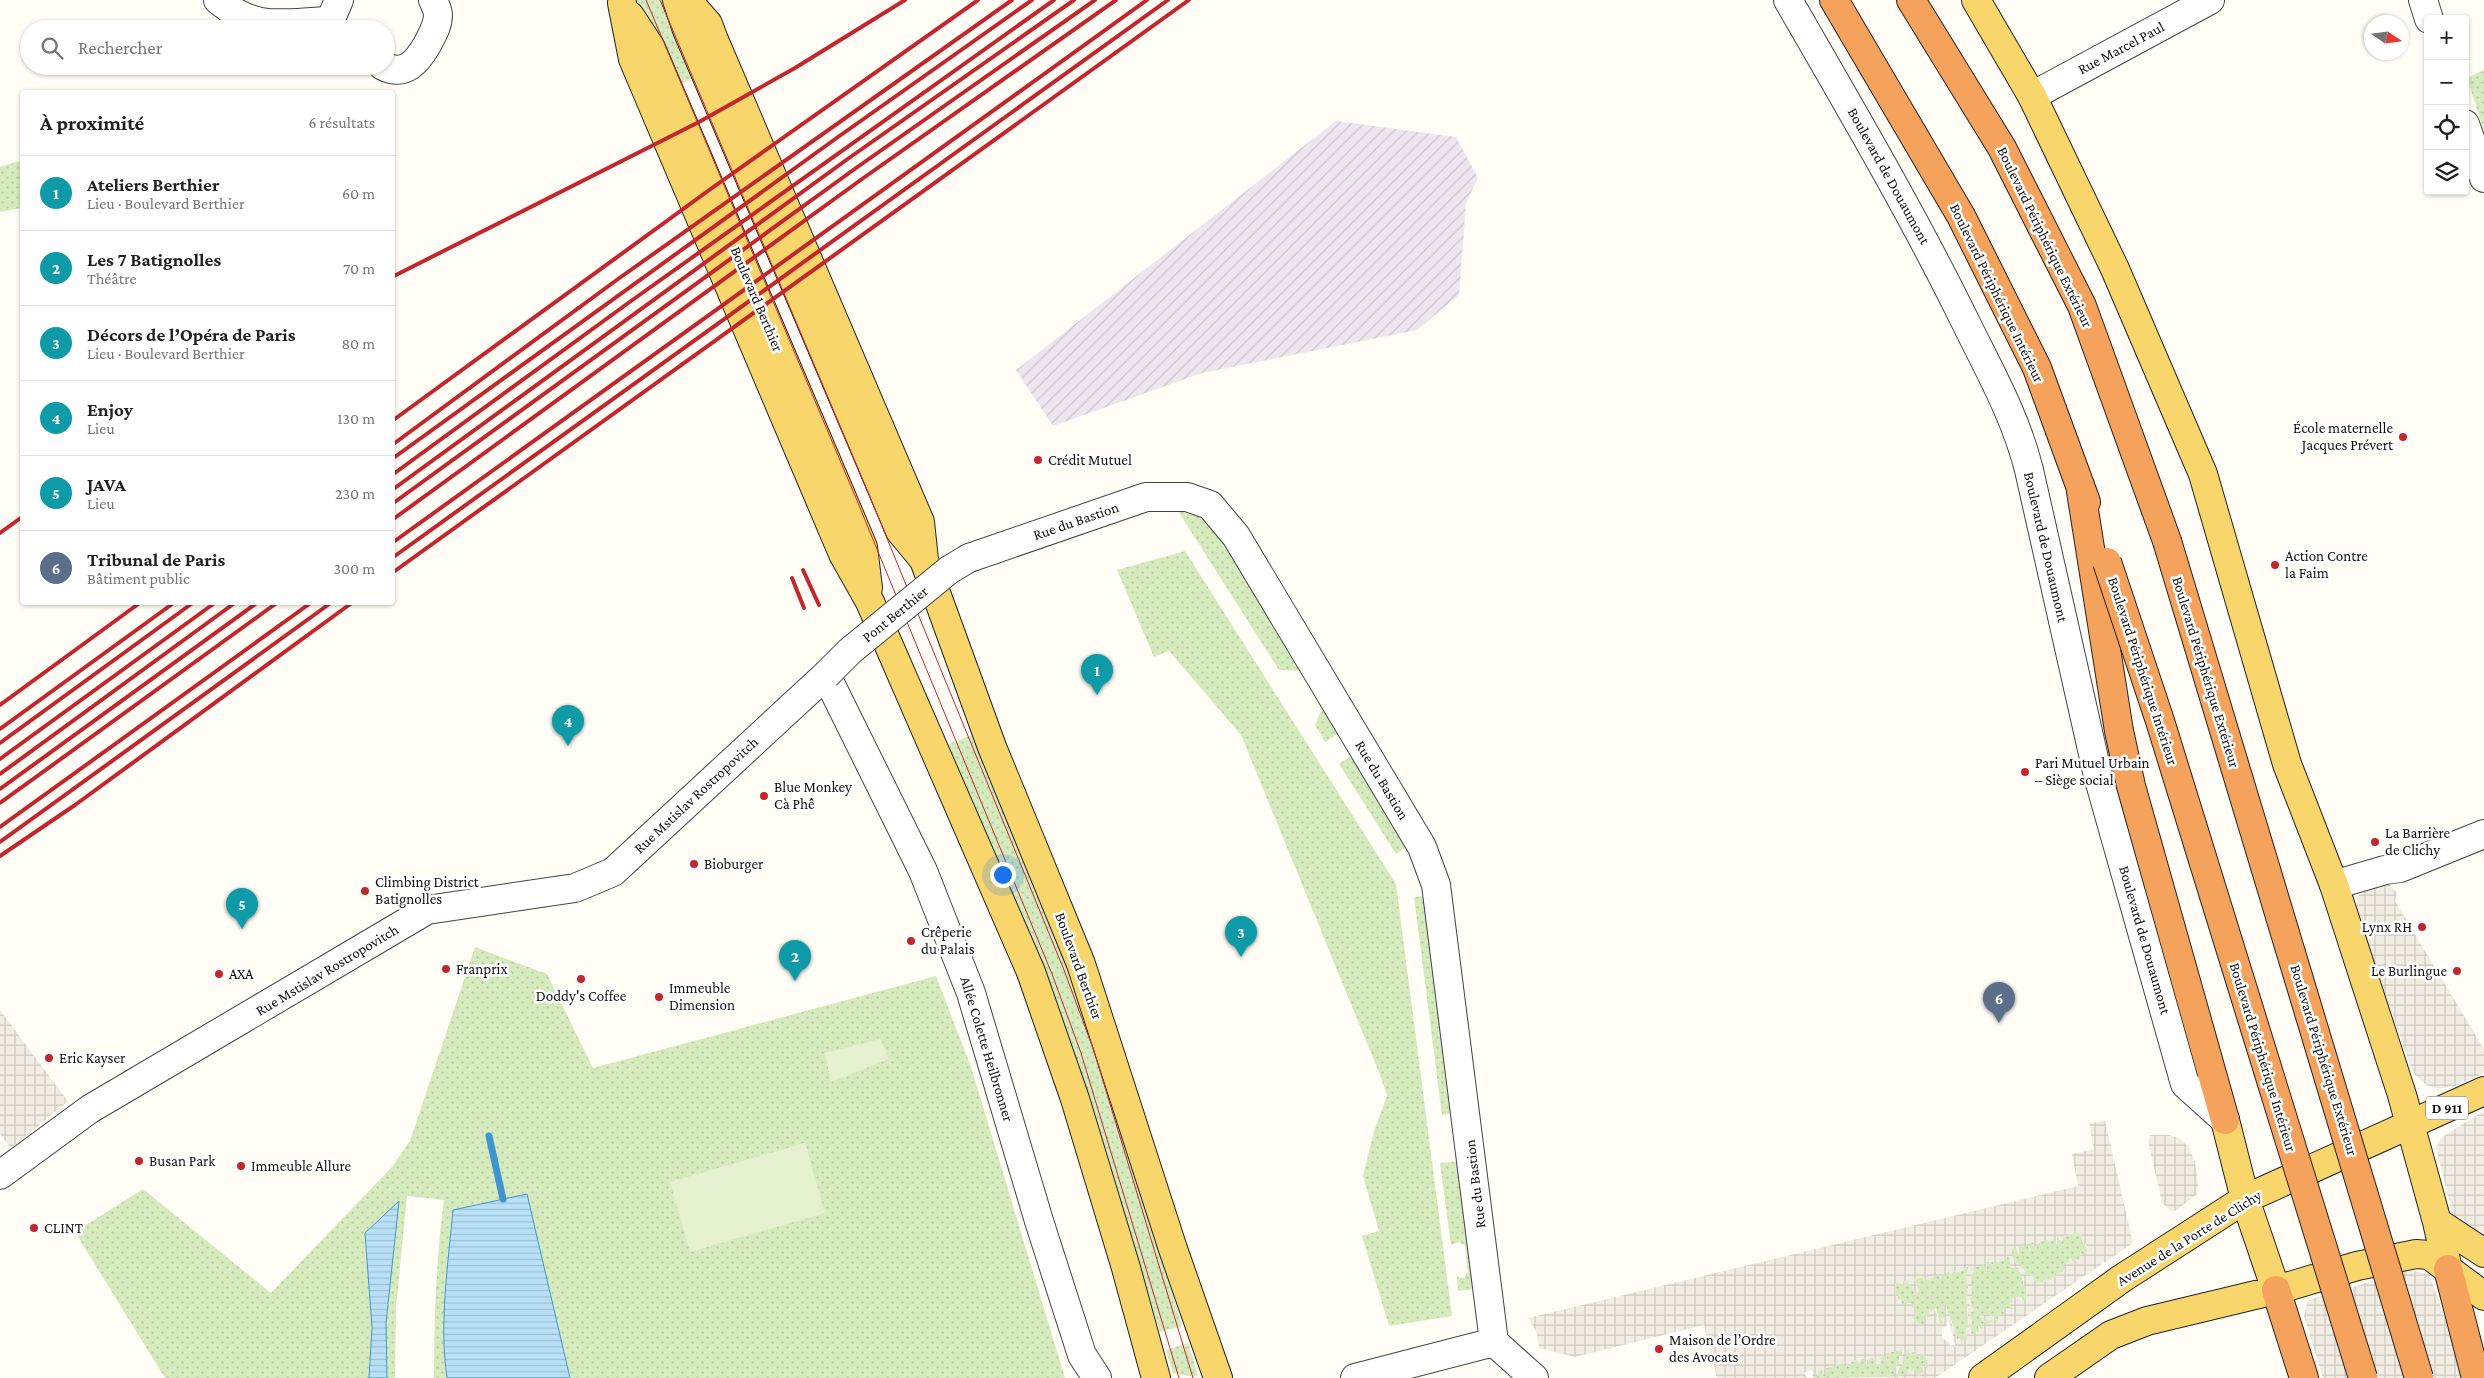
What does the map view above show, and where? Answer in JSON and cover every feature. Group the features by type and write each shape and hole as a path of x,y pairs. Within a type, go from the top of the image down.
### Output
{"highway":[{"name":"Boulevard Périphérique Intérieur","path":"1834,0 1961,216 2037,368 2107,562 2160,721 2363,1378"},
{"name":"Boulevard Périphérique Extérieur","path":"1911,0 2002,148 2082,306 2167,541 2419,1378"},
{"path":"2080,485 2119,731 2131,786 2226,1120"},
{"path":"2448,1269 2476,1378"},
{"path":"2276,1290 2304,1378"}],"main road":[{"name":"Boulevard Berthier","path":"677,0 687,30 900,531 924,560"},
{"name":"Boulevard Berthier","path":"688,0 708,24 920,522 924,560 992,747 1081,964 1173,1249 1218,1378"},
{"path":"1976,0 2032,96 2115,269 2202,474 2287,764 2334,886 2410,1124 2448,1269"},
{"name":"Boulevard Berthier","path":"621,2 651,48 863,547 870,602 1031,972 1075,1099 1126,1268 1156,1378"},
{"name":"D 911","path":"2410,1124 2484,1091"},
{"path":"2226,1120 2245,1199 2276,1290"},
{"name":"Avenue de la Porte de Clichy","path":"1983,1378 2121,1279 2245,1199 2410,1124"},
{"path":"2437,1222 2484,1253"},
{"path":"2049,1378 2110,1335 2148,1321 2276,1290 2357,1266 2416,1254 2429,1255 2484,1296"}],"street":[{"path":"218,0 231,11 249,20"},
{"path":"395,70 407,69 419,58 435,30 438,11 433,0"},
{"name":"Boulevard de Douaumont","path":"1788,0 1865,130 1916,223 2017,429 2029,470 2098,776 2186,1084 2226,1120"},
{"name":"Rue Marcel Paul","path":"2032,96 2210,0"},
{"path":"2422,0 2428,15"},
{"path":"310,20 334,17"},
{"path":"2469,135 2484,178"},
{"name":"Rue du Bastion","path":"972,557 1146,497 1187,497 1210,505 1236,536 1407,822 1429,864 1438,904 1494,1342"},
{"name":"Pont Berthier","path":"826,675 850,651 949,570 972,557"},
{"name":"Rue Mstislav Rostropovitch","path":"0,1175 90,1109 427,910 575,888 612,872 826,675"},
{"name":"Allée Colette Heilbronner","path":"826,675 923,870 971,993 1039,1221 1082,1355 1097,1378"},
{"path":"2334,886 2385,870 2400,868 2484,834"},
{"path":"1355,1378 1494,1342 1534,1378"}],"shaded area":[{"path":"1336,121 1456,137 1478,178 1466,203 1459,295 1417,330 1202,373 1053,426 1016,370"},
{"path":"2384,877 2397,893 2395,901 2484,1049 2484,1073 2455,1086 2439,1088 2428,1086 2416,1076 2411,1068 2357,912 2357,899 2361,892"},
{"path":"0,1010 70,1104 67,1102 11,1148 0,1134"},
{"path":"2484,1111 2484,1244 2453,1215 2436,1148 2442,1137"},
{"path":"2105,1121 2133,1243 1935,1378 1900,1378 1899,1376 1909,1373 1908,1369 1913,1371 1914,1366 1917,1376 1919,1376 1924,1369 1921,1364 1924,1363 1926,1369 1929,1365 1924,1353 1918,1357 1916,1350 1910,1354 1906,1350 1907,1355 1903,1357 1903,1366 1898,1368 1896,1378 1890,1378 1895,1373 1894,1368 1899,1364 1899,1356 1903,1354 1902,1350 1886,1353 1887,1361 1885,1362 1884,1354 1881,1355 1880,1364 1876,1364 1874,1356 1874,1359 1872,1357 1868,1361 1867,1358 1867,1364 1865,1364 1864,1359 1861,1359 1861,1362 1858,1363 1858,1360 1851,1362 1851,1365 1844,1366 1843,1363 1836,1365 1834,1368 1833,1366 1826,1368 1826,1376 1823,1377 1822,1370 1817,1371 1818,1375 1813,1378 1812,1370 1804,1373 1807,1378 1717,1378 1704,1325 1575,1357 1539,1348 1536,1331 1528,1318 2078,1186 2072,1154 2094,1149 2089,1123","holes":["2078,1232 2081,1234 2083,1245 2086,1244 2087,1252 2079,1257 2079,1260 2072,1261 2070,1256 2069,1262 2063,1264 2065,1271 2055,1274 2056,1276 2052,1280 2048,1281 2047,1275 2047,1281 2037,1283 2032,1276 2025,1275 2021,1265 2014,1261 2011,1248 2016,1249 2019,1254 2019,1246 2026,1247 2027,1244 2030,1251 2030,1243 2033,1242 2037,1250 2035,1242 2037,1244 2043,1240 2044,1243 2047,1239 2052,1241 2054,1238 2057,1245 2057,1237 2062,1241 2064,1235 2067,1237 2068,1234 2075,1233 2076,1235","2009,1257 2011,1267 2016,1269 2016,1266 2020,1271 2027,1297 2022,1301 2019,1296 2012,1298 2012,1303 2009,1301 2013,1309 2003,1308 2004,1314 1999,1315 1997,1322 1994,1316 1990,1317 1989,1312 1987,1315 1985,1310 1986,1315 1981,1316 1982,1322 1986,1318 1988,1321 1992,1320 1993,1322 1982,1324 1983,1330 1978,1325 1980,1333 1977,1331 1971,1335 1970,1312 1974,1311 1969,1300 1972,1297 1971,1274 1975,1273 1973,1268 1981,1266 1983,1263 1985,1268 1987,1268 1986,1262 1989,1262 1989,1264 1991,1261 1994,1263 2000,1262 2000,1259 2004,1261 2004,1258","1968,1266 1966,1279 1969,1288 1967,1289 1966,1298 1969,1327 1965,1328 1967,1339 1962,1340 1962,1343 1960,1338 1957,1339 1946,1305 1943,1306 1946,1322 1943,1317 1941,1318 1942,1323 1940,1323 1935,1310 1931,1311 1929,1309 1929,1317 1924,1316 1924,1325 1914,1321 1913,1317 1915,1316 1916,1307 1912,1308 1911,1303 1902,1304 1901,1299 1898,1299 1898,1294 1895,1295 1895,1284 1901,1283 1903,1288 1903,1282 1908,1281 1909,1286 1911,1285 1911,1280 1912,1290 1914,1289 1915,1293 1919,1292 1915,1279 1923,1277 1924,1282 1927,1279 1931,1281 1930,1276 1932,1278 1938,1274 1941,1278 1944,1275 1947,1277 1946,1272 1949,1271 1950,1274 1953,1273 1953,1270 1955,1272 1955,1270 1957,1272 1961,1271","1947,1322 1949,1322 1956,1348 1954,1345 1950,1346 1949,1341 1942,1337 1942,1329 1947,1325"]},
{"path":"2150,1135 2169,1135 2181,1139 2189,1148 2195,1162 2198,1184 2197,1194 2177,1210 2171,1211 2162,1203 2148,1141"},
{"path":"2410,1270 2429,1274 2466,1378 2323,1378 2304,1316 2308,1300"}],"green space":[{"path":"633,0 669,0 700,75 675,86"},
{"path":"2484,70 2484,131 2469,84 2469,77"},
{"path":"20,161 20,208 0,212 0,167"},
{"path":"1178,511 1202,517 1214,527 1304,671 1279,670"},
{"path":"1185,551 1396,884 1452,1316 1389,1326 1362,1236 1379,1231 1363,1176 1374,1131 1387,1096 1380,1075 1241,735 1169,651 1154,657 1117,570"},
{"path":"1324,704 1341,732 1325,742 1315,725"},
{"path":"973,735 1069,965 1132,1155 1182,1326 1160,1332 1088,1098 1016,905 948,744"},
{"path":"1354,754 1408,846 1396,854 1339,764"},
{"path":"1426,896 1453,1113 1442,1115 1414,897"},
{"path":"475,947 547,974 593,1068 936,976 971,1067 1065,1378 434,1378 436,1289 444,1200 407,1196 396,1307 395,1378 165,1378 75,1232 143,1189 271,1293 392,1167 410,1141"},
{"path":"880,1039 889,1059 831,1082 825,1053"},
{"path":"805,1143 825,1213 690,1252 670,1182"},
{"path":"1459,1161 1475,1289 1458,1291 1457,1277 1464,1278 1468,1271 1465,1246 1459,1242 1451,1245 1440,1163"},
{"path":"2077,1232 2081,1234 2088,1252 2080,1260 2072,1261 2070,1259 2062,1273 2052,1280 2048,1281 2046,1276 2047,1281 2037,1283 2025,1275 2024,1270 2014,1261 2011,1248 2016,1249 2019,1254 2019,1246 2026,1247 2027,1244 2030,1251 2030,1243 2034,1242 2036,1250 2035,1242 2037,1244 2044,1240 2045,1242 2046,1239 2050,1241 2049,1239 2052,1240 2054,1237 2057,1245 2057,1237 2061,1241 2063,1235 2075,1233 2076,1235"},
{"path":"2009,1257 2015,1269 2017,1266 2023,1278 2027,1297 2022,1301 2022,1298 2013,1300 2013,1309 1997,1322 1989,1315 1983,1319 1992,1319 1993,1322 1981,1330 1978,1325 1980,1334 1977,1332 1971,1336 1970,1312 1974,1311 1970,1302 1970,1290 1973,1268 1984,1263 1987,1267 1986,1262 1999,1262 1999,1259 2004,1260 2004,1258"},
{"path":"1969,1266 1967,1306 1969,1328 1965,1329 1967,1339 1963,1343 1957,1339 1952,1321 1946,1317 1946,1322 1943,1318 1942,1323 1940,1323 1936,1308 1931,1312 1930,1309 1930,1315 1924,1325 1920,1325 1914,1322 1910,1303 1902,1305 1895,1295 1894,1284 1901,1282 1903,1287 1903,1282 1908,1281 1909,1286 1912,1280 1913,1287 1919,1292 1915,1279 1923,1277 1924,1282 1929,1276 1932,1278 1938,1274 1941,1278 1941,1276 1949,1271 1950,1273 1953,1270 1955,1272 1956,1269 1957,1272 1960,1271 1960,1268 1961,1271"},
{"path":"1188,1343 1198,1375 1194,1377 1173,1373 1166,1350"},
{"path":"1902,1350 1901,1360 1894,1377 1815,1378 1818,1375 1817,1371 1822,1369 1823,1377 1826,1368 1843,1363 1844,1366 1851,1365 1851,1362 1859,1360 1861,1362 1861,1359 1864,1359 1867,1363 1866,1358 1868,1360 1872,1357 1874,1359 1876,1356 1880,1364 1881,1355 1884,1354 1887,1361 1886,1353"},
{"path":"1905,1350 1909,1350 1910,1354 1916,1350 1920,1355 1924,1353 1929,1366 1926,1369 1923,1367 1923,1372 1917,1377 1913,1366 1914,1371 1908,1370 1909,1373 1896,1378"}],"water":[{"path":"527,1194 570,1378 447,1378 444,1315 453,1210"},
{"path":"399,1201 386,1323 387,1378 369,1378 372,1327 365,1233"}],"waterway":[{"path":"489,1136 503,1199"}],"tram line":[{"path":"646,0 858,503 1052,974 1081,1053 1179,1378"},
{"path":"660,0 868,492 1064,970 1094,1051 1193,1378"}],"railway":[{"path":"395,275 699,122 795,68 905,0"},
{"path":"395,419 712,188 978,0"},
{"path":"395,443 618,279 1012,0"},
{"path":"395,457 838,137 1032,0"},
{"path":"395,473 631,301 1054,0"},
{"path":"395,488 849,158 1074,0"},
{"path":"395,502 856,168 1095,0"},
{"path":"395,518 862,179 1116,0"},
{"path":"395,541 1147,0"},
{"path":"395,556 1168,0"},
{"path":"395,571 1189,0"},
{"path":"0,533 20,518"},
{"path":"803,570 819,605"},
{"path":"792,578 804,608"},
{"path":"0,705 137,605"},
{"path":"0,729 171,605"},
{"path":"0,743 190,605"},
{"path":"0,759 212,605"},
{"path":"0,774 232,605"},
{"path":"0,789 254,605"},
{"path":"0,803 274,605"},
{"path":"0,827 308,605"},
{"path":"0,842 328,605"},
{"path":"0,856 75,805 349,605"}],"place":[{"name":"École maternelle Jacques Prévert","path":"2403,437"},
{"name":"Crédit Mutuel","path":"1038,460"},
{"name":"Action Contre la Faim","path":"2275,565"},
{"name":"Ateliers Berthier","path":"1097,695"},
{"name":"Enjoy","path":"568,746"},
{"name":"Pari Mutuel Urbain – Siège social","path":"2025,772"},
{"name":"Blue Monkey Cà Phê","path":"764,796"},
{"name":"La Barrière de Clichy","path":"2375,842"},
{"name":"Bioburger","path":"694,864"},
{"name":"Climbing District Batignolles","path":"365,891"},
{"name":"Lynx RH","path":"2422,927"},
{"name":"JAVA","path":"242,929"},
{"name":"Crêperie du Palais","path":"911,941"},
{"name":"Décors de l’Opéra de Paris","path":"1241,957"},
{"name":"Franprix","path":"446,969"},
{"name":"Le Burlingue","path":"2457,971"},
{"name":"AXA","path":"219,974"},
{"name":"Doddy's Coffee","path":"581,979"},
{"name":"Les 7 Batignolles","path":"795,981"},
{"name":"Immeuble Dimension","path":"659,997"},
{"name":"Tribunal de Paris","path":"1999,1023"},
{"name":"Eric Kayser","path":"49,1058"},
{"name":"Busan Park","path":"139,1161"},
{"name":"Immeuble Allure","path":"241,1166"},
{"name":"CLINT","path":"34,1228"},
{"name":"Maison de l’Ordre des Avocats","path":"1659,1349"}]}
